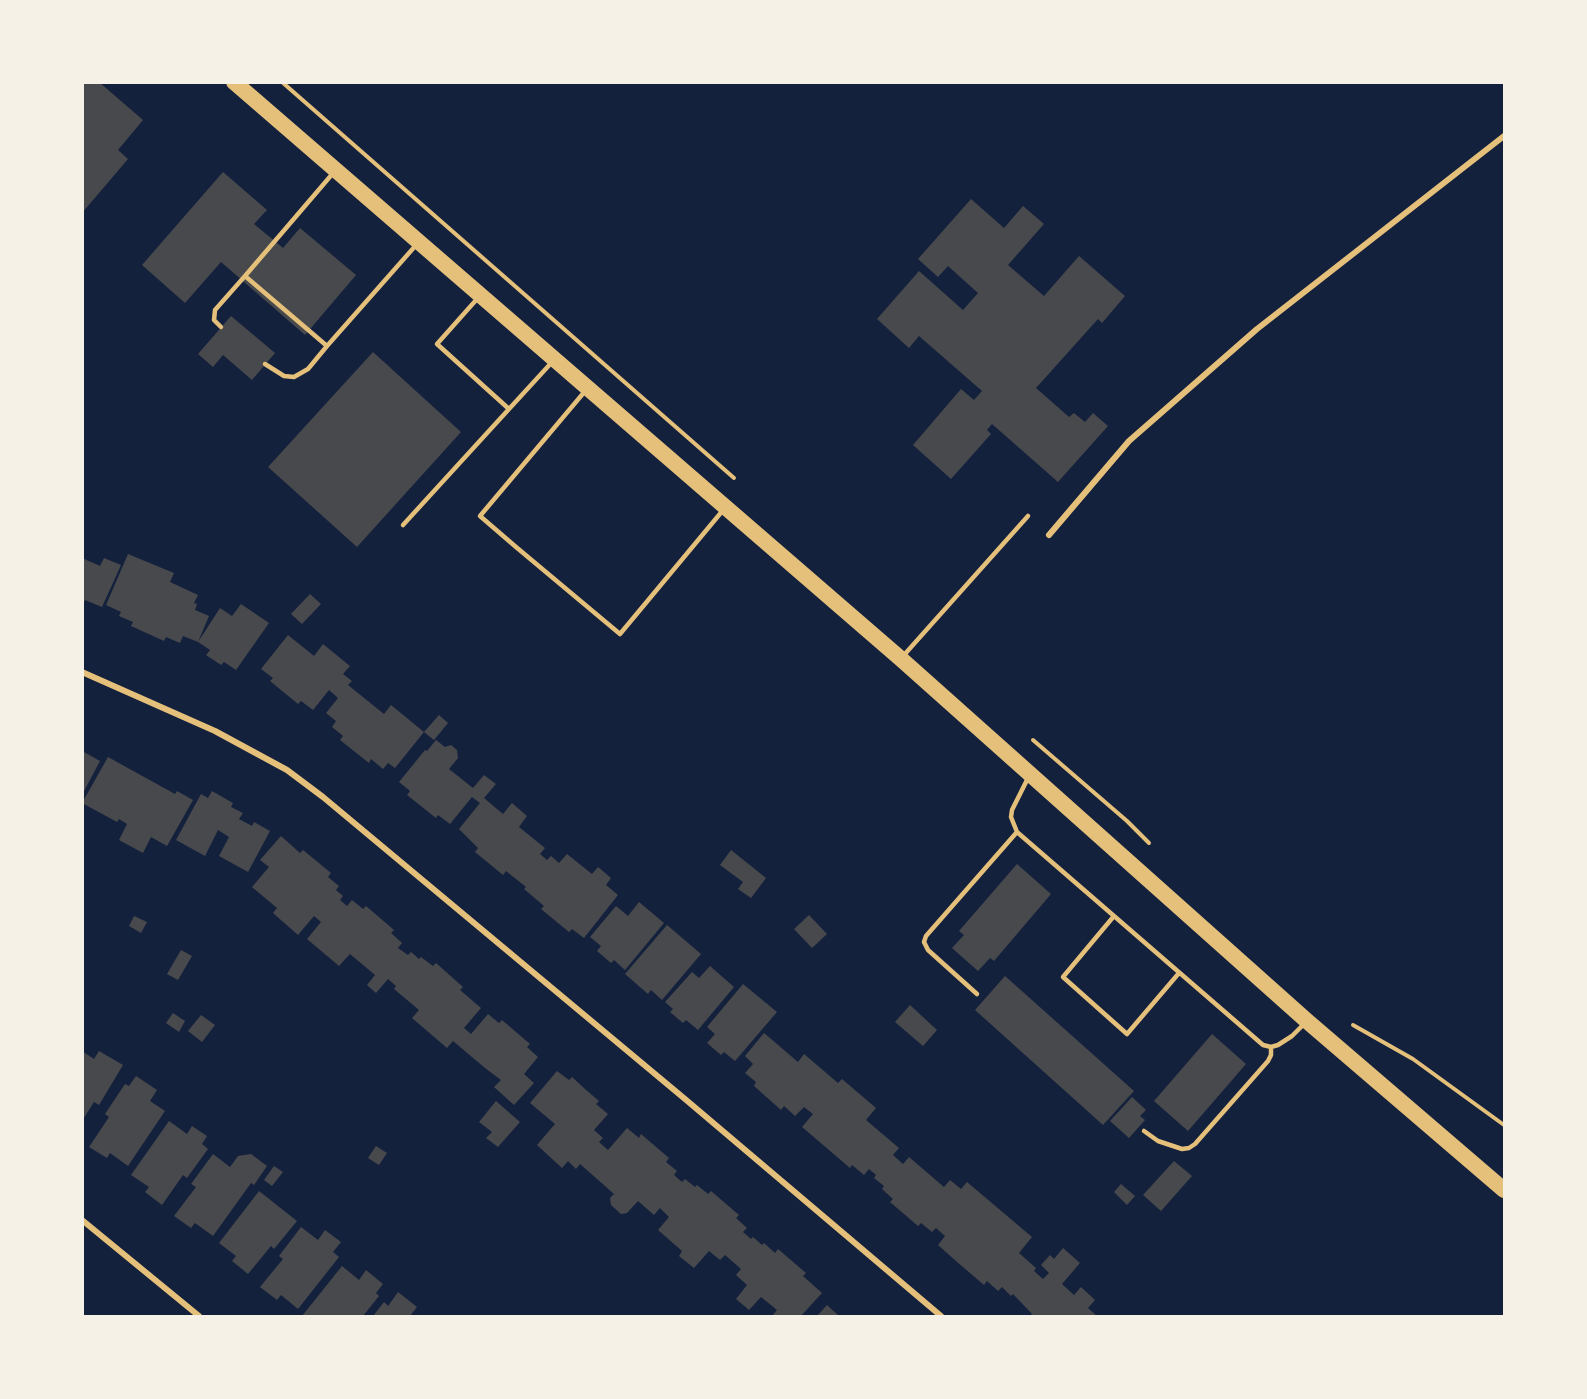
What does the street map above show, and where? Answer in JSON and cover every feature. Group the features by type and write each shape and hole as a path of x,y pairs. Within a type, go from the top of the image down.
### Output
{"highway":[{"path":"234,82 901,658 1307,1021 1504,1190"}],"street":[{"path":"1049,535 1129,441 1257,329 1504,136"},
{"path":"82,672 215,731 272,762 323,797 880,1262 941,1317"},
{"path":"82,1220 199,1317"}],"lane":[{"path":"221,327 214,320 215,310 336,171"},
{"path":"265,364 284,376 294,377 308,369 419,242"},
{"path":"245,276 327,346"},
{"path":"481,295 437,344 509,409"},
{"path":"403,525 555,359"},
{"path":"588,388 480,516 516,547 620,634 726,506"},
{"path":"901,658 1028,516"},
{"path":"1030,774 1012,810 1011,817 1017,832 1255,1040 1271,1047 1292,1036 1307,1021"},
{"path":"977,994 928,950 924,942 926,936 1017,832"},
{"path":"1114,916 1063,978 1128,1034 1179,973"},
{"path":"1144,1131 1158,1141 1182,1149 1189,1148 1268,1061 1271,1047"}],"path":[{"path":"1351,1024 1413,1059 1504,1125"}],"building":[{"path":"82,82 99,82 143,120 118,150 128,159 82,213"},
{"path":"223,172 267,210 254,224 283,248 300,228 356,275 305,335 221,262 185,303 142,265"},
{"path":"971,199 1004,228 1023,206 1044,224 1008,265 1044,296 1079,256 1125,296 1102,323 1098,319 1036,388 1069,417 1074,413 1085,422 1093,413 1108,426 1058,482 992,424 987,430 991,434 951,479 913,445 961,389 974,400 982,391 919,336 909,348 877,319 919,271 963,310 978,293 948,266 938,277 918,259"},
{"path":"231,316 275,353 252,380 223,355 213,367 198,354"},
{"path":"373,352 461,432 357,547 268,467"},
{"path":"128,554 174,573 170,582 198,595 194,603 197,604 195,610 209,616 198,642 183,636 180,643 166,637 164,641 131,626 133,622 119,616 121,612 106,605"},
{"path":"82,558 100,566 104,558 121,565 102,607 85,600 82,606"},
{"path":"310,594 321,604 302,624 291,614"},
{"path":"241,604 269,623 236,670 224,662 221,665 206,655 210,650 198,642 220,608 232,616"},
{"path":"288,635 314,656 323,644 350,666 343,674 352,681 348,685 384,714 391,705 424,732 395,768 388,763 383,769 371,759 369,763 340,740 343,736 332,727 336,721 326,713 338,698 329,690 313,710 301,701 298,704 270,681 273,678 261,669"},
{"path":"439,715 448,723 434,740 424,732"},
{"path":"436,740 445,747 451,745 457,750 458,758 449,769 473,788 484,775 496,784 484,798 503,814 512,803 527,816 519,827 545,848 540,854 547,860 551,856 559,863 567,854 592,874 598,867 611,878 606,885 618,895 584,938 572,929 569,932 541,909 544,906 524,889 526,887 506,871 503,875 475,852 478,848 459,829 480,803 472,797 450,824 438,815 436,818 407,795 410,791 399,782"},
{"path":"84,752 100,761 82,795 82,755"},
{"path":"108,757 175,794 177,791 193,800 167,846 151,837 143,853 119,840 127,824 119,819 117,822 82,803"},
{"path":"212,791 233,803 231,807 243,813 239,819 252,826 254,822 270,831 248,872 219,856 229,837 218,830 205,856 176,840 201,794 208,798"},
{"path":"281,836 300,853 303,850 331,873 328,877 339,886 336,890 343,896 340,900 347,906 352,900 363,909 366,906 394,930 391,933 402,943 398,948 408,955 411,952 419,959 421,957 433,966 436,963 463,987 460,990 481,1008 464,1028 471,1034 488,1014 499,1023 502,1020 530,1044 527,1047 538,1057 524,1074 534,1083 514,1105 494,1087 501,1080 453,1041 447,1048 412,1018 419,1010 394,989 396,986 388,979 376,993 367,985 375,975 350,954 339,966 307,939 321,922 314,916 298,935 273,913 277,908 252,887 269,867 260,860"},
{"path":"731,850 766,878 751,898 738,889 743,882 720,865"},
{"path":"1017,864 1051,894 994,961 990,958 978,971 952,948 964,935 959,931"},
{"path":"639,902 664,923 625,970 614,960 611,963 597,951 601,946 590,937 616,906 628,916"},
{"path":"809,915 827,934 812,948 794,929"},
{"path":"134,916 147,922 141,933 129,926"},
{"path":"667,925 701,954 662,1000 651,990 648,994 625,974"},
{"path":"181,950 192,956 178,980 167,974"},
{"path":"710,966 734,987 698,1030 686,1020 683,1023 670,1012 673,1009 665,1002 692,972 699,978"},
{"path":"1005,976 1134,1091 1103,1125 975,1010"},
{"path":"743,984 777,1012 735,1061 724,1052 721,1055 707,1043 715,1034 707,1027"},
{"path":"910,1005 937,1030 923,1046 895,1022"},
{"path":"173,1013 185,1021 179,1032 166,1023"},
{"path":"201,1015 215,1025 202,1042 188,1031"},
{"path":"764,1033 798,1062 804,1054 838,1083 842,1079 876,1108 866,1120 899,1148 893,1155 903,1164 909,1157 944,1187 950,1180 961,1189 967,1182 1032,1237 1019,1253 1036,1268 1034,1271 1043,1279 1049,1273 1041,1265 1050,1255 1054,1259 1063,1248 1080,1263 1062,1284 1074,1295 1081,1287 1095,1300 1088,1308 1097,1316 1030,1316 1032,1314 1013,1294 1011,1296 1002,1287 998,1291 987,1281 984,1285 938,1245 945,1236 936,1228 932,1232 921,1223 918,1226 890,1202 893,1199 882,1189 884,1186 874,1178 876,1175 869,1169 864,1175 852,1165 850,1168 802,1127 813,1114 804,1107 795,1116 784,1106 781,1110 754,1086 756,1082 745,1073 753,1064 745,1056"},
{"path":"1212,1034 1246,1064 1188,1131 1154,1101"},
{"path":"82,1051 94,1059 99,1051 123,1065 99,1105 94,1102 82,1121"},
{"path":"557,1071 569,1080 572,1077 599,1101 596,1104 608,1114 594,1130 603,1138 599,1142 608,1150 627,1128 639,1138 641,1134 669,1158 666,1162 677,1171 674,1175 682,1182 685,1179 708,1194 711,1191 739,1215 736,1218 747,1228 743,1232 751,1239 753,1237 762,1245 764,1243 775,1253 778,1249 806,1273 803,1276 822,1293 801,1316 772,1316 777,1310 761,1297 749,1310 736,1299 747,1285 736,1275 741,1269 725,1255 720,1260 709,1251 694,1268 679,1256 682,1251 658,1230 669,1217 660,1208 654,1215 638,1201 627,1213 621,1214 611,1205 610,1198 614,1194 580,1164 576,1169 568,1161 562,1168 537,1145 555,1124 530,1103"},
{"path":"136,1076 157,1090 150,1101 165,1111 128,1166 110,1153 107,1158 89,1147 109,1117 105,1114 125,1084 129,1086"},
{"path":"1132,1097 1146,1110 1140,1116 1145,1120 1129,1138 1110,1121"},
{"path":"496,1101 520,1122 498,1147 486,1138 492,1132 479,1122"},
{"path":"169,1121 187,1134 192,1126 207,1136 202,1144 208,1149 187,1178 183,1175 162,1205 145,1192 149,1187 131,1175"},
{"path":"376,1146 387,1153 379,1165 368,1158"},
{"path":"213,1154 230,1167 238,1156 251,1154 267,1166 254,1185 251,1183 213,1236 195,1223 191,1228 174,1216 196,1187 191,1184"},
{"path":"1174,1161 1192,1176 1161,1211 1143,1195"},
{"path":"274,1166 283,1172 272,1186 264,1180"},
{"path":"1121,1184 1135,1196 1127,1205 1114,1192"},
{"path":"259,1191 297,1221 274,1249 271,1246 248,1274 232,1261 236,1256 219,1243"},
{"path":"301,1227 318,1240 325,1230 341,1242 333,1252 339,1257 298,1309 281,1295 277,1300 260,1287 283,1259 279,1256"},
{"path":"342,1266 359,1280 366,1270 383,1284 376,1293 379,1296 363,1316 302,1316"},
{"path":"398,1292 417,1307 410,1316 373,1316 384,1302 388,1306"},
{"path":"827,1305 839,1316 817,1316"}]}
